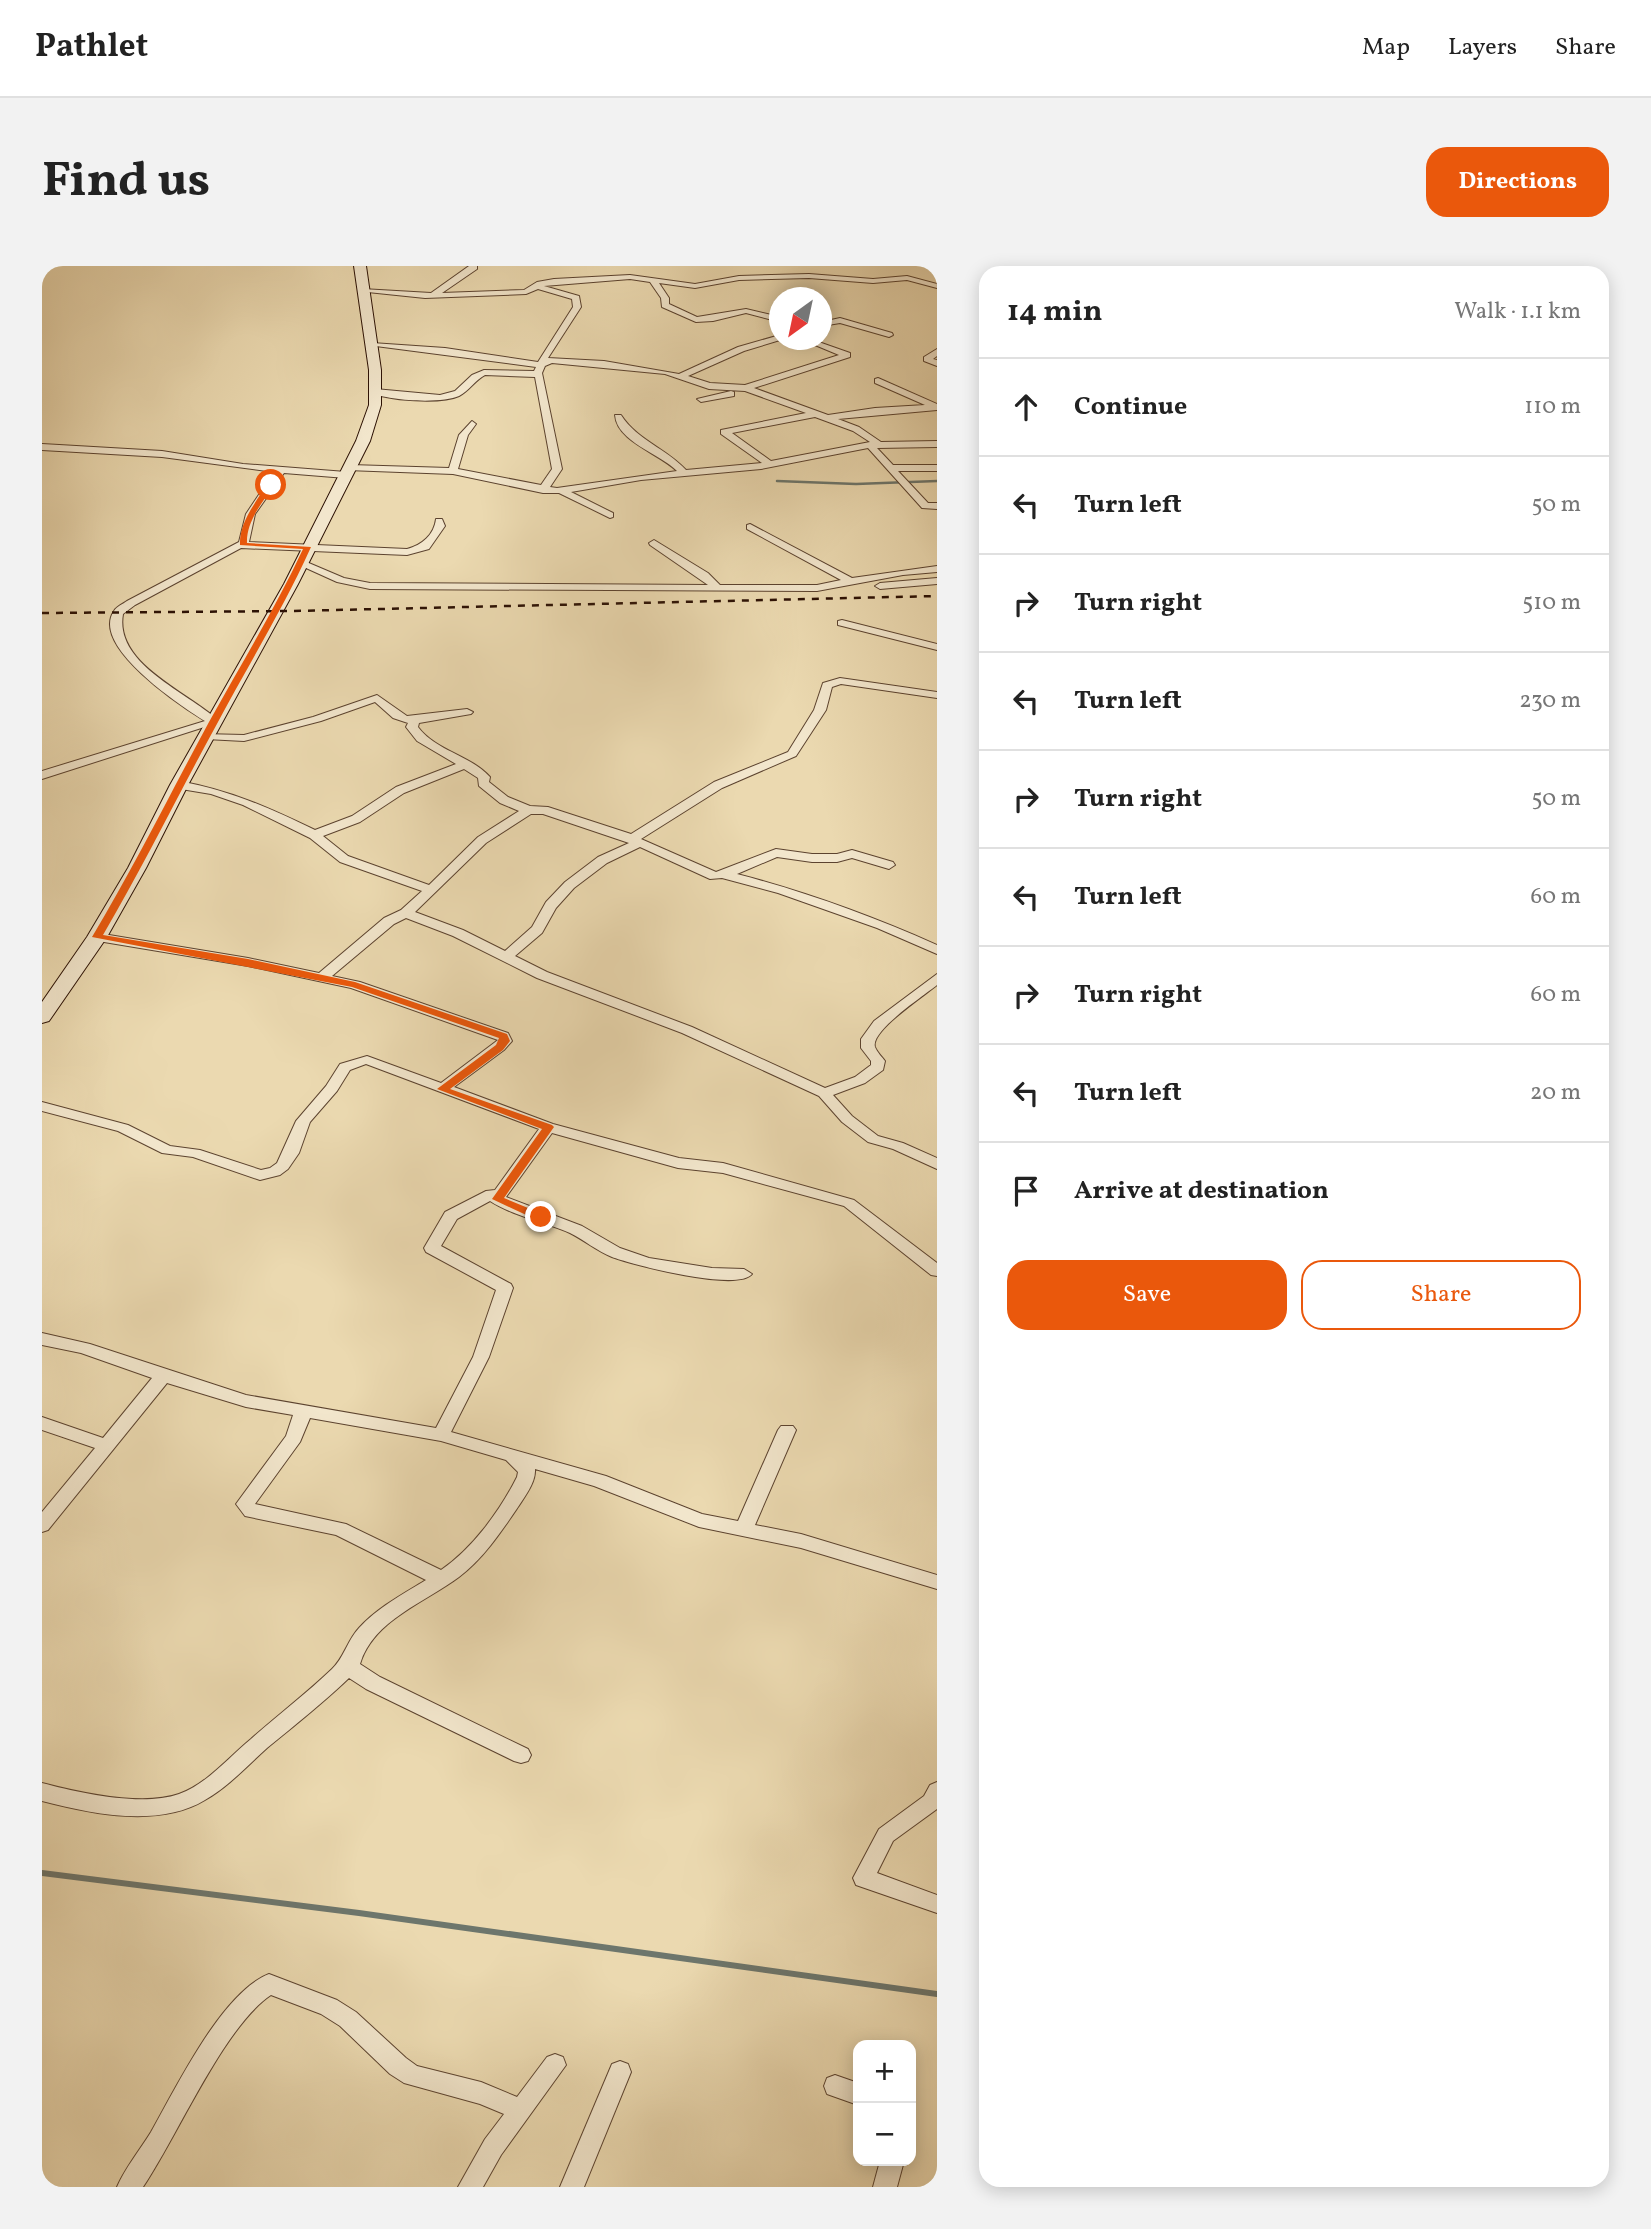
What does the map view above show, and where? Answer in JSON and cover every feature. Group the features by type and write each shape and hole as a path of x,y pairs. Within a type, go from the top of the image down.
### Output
{"main road":[{"path":"42,1017 97,937 137,868 348,472 371,418 375,392 372,345 360,266"}],"street":[{"path":"433,295 473,269 473,266"},
{"path":"916,269 917,279"},
{"path":"526,292 537,286 577,278 652,279 695,286 739,278 917,279 935,286"},
{"path":"652,279 665,298 664,305 690,319 713,319 746,311 769,317"},
{"path":"537,286 576,298 577,307 567,317 564,328 539,369 556,469 543,490"},
{"path":"362,291 433,295 560,293"},
{"path":"832,322 840,320 888,335"},
{"path":"681,376 741,349 769,340"},
{"path":"372,345 445,351 539,369"},
{"path":"701,399 746,389 847,355 832,349"},
{"path":"937,352 927,359 937,363"},
{"path":"375,392 439,397 458,393 476,376 485,372 518,376 539,369 548,360 681,376 709,386 746,389 856,429 874,445 890,468 925,506 937,506"},
{"path":"878,381 925,399 937,407"},
{"path":"925,399 937,396"},
{"path":"769,464 724,432 822,416 937,407"},
{"path":"618,417 629,435 669,459 685,474"},
{"path":"453,471 464,435 472,424"},
{"path":"42,447 162,454 281,470 453,471 543,490 562,491 641,477 769,464 874,445 937,444"},
{"path":"890,468 937,468"},
{"path":"244,545 243,535 250,517 281,470"},
{"path":"562,491 610,515"},
{"path":"439,521 440,526 429,544 411,551 350,551 244,545 231,549 131,603 119,612 116,623 130,655 210,729 244,738 317,719 377,698 396,715 414,721 445,712 467,712"},
{"path":"750,527 853,583"},
{"path":"654,543 704,575 719,589"},
{"path":"300,563 341,580 370,586 719,589 817,588 937,581"},
{"path":"817,588 903,572 937,569"},
{"path":"842,623 937,647"},
{"path":"505,958 532,935 544,921 547,909 575,880 718,785 792,754 820,710 830,682 840,681 937,695"},
{"path":"414,721 412,727 421,739 482,775 483,783 489,789 528,810 544,810 636,841 710,874 725,875 796,894 882,925 937,950"},
{"path":"42,775 210,729"},
{"path":"314,835 356,819 400,790 466,764"},
{"path":"180,785 247,802 314,835 344,859 432,890"},
{"path":"321,978 389,921 432,890 482,839 528,810"},
{"path":"725,875 776,853 812,858 837,858 852,854 889,864"},
{"path":"405,912 458,933 542,975 687,1030 824,1093 847,1119 873,1139 898,1146 937,1164"},
{"path":"97,937 235,960 321,978 391,996 503,1036 505,1041 499,1047 442,1089"},
{"path":"824,1093 855,1082 878,1068 878,1062 868,1048 871,1034 878,1024 937,978"},
{"path":"42,1107 122,1128 167,1150 195,1153 260,1175 283,1166 303,1121 350,1064 358,1060 378,1063 548,1127 678,1163 723,1168 849,1203 937,1270"},
{"path":"548,1127 498,1199 576,1230 614,1252 647,1263 723,1274 744,1274"},
{"path":"441,1435 481,1357 505,1288 432,1248 451,1216 491,1194"},
{"path":"42,1339 84,1348 246,1401 441,1435 611,1485 699,1520 812,1544 937,1582"},
{"path":"42,1525 164,1374"},
{"path":"303,1412 294,1438 245,1504 251,1511 340,1529 442,1579"},
{"path":"42,1423 107,1446"},
{"path":"744,1528 787,1430"},
{"path":"42,1792 59,1797 138,1808 183,1802 206,1790 303,1709 350,1664 354,1649 372,1629 397,1607 464,1562 524,1482 527,1470 509,1454"},
{"path":"350,1664 354,1671 373,1683 521,1755"},
{"path":"937,1791 931,1802 886,1835 864,1878 937,1904"},
{"path":"129,2187 163,2137 211,2049 253,1993 261,1986 269,1984 329,2007 348,2019 398,2066 412,2075 481,2093 520,2109"},
{"path":"470,2187 493,2147 555,2065"},
{"path":"572,2187 620,2072"},
{"path":"835,2086 853,2092"},
{"path":"885,2187 891,2166"}],"waterway":[{"path":"777,481 856,484 937,481"},
{"path":"42,1873 359,1913 937,1994"}],"railway":[{"path":"42,613 294,611 937,596"}],"route":[{"path":"271,485 250,517 243,535 244,545 308,547 137,868 97,937 248,962 355,985 503,1036 505,1041 499,1047 442,1089 548,1127 498,1199 506,1205 541,1217"}]}
